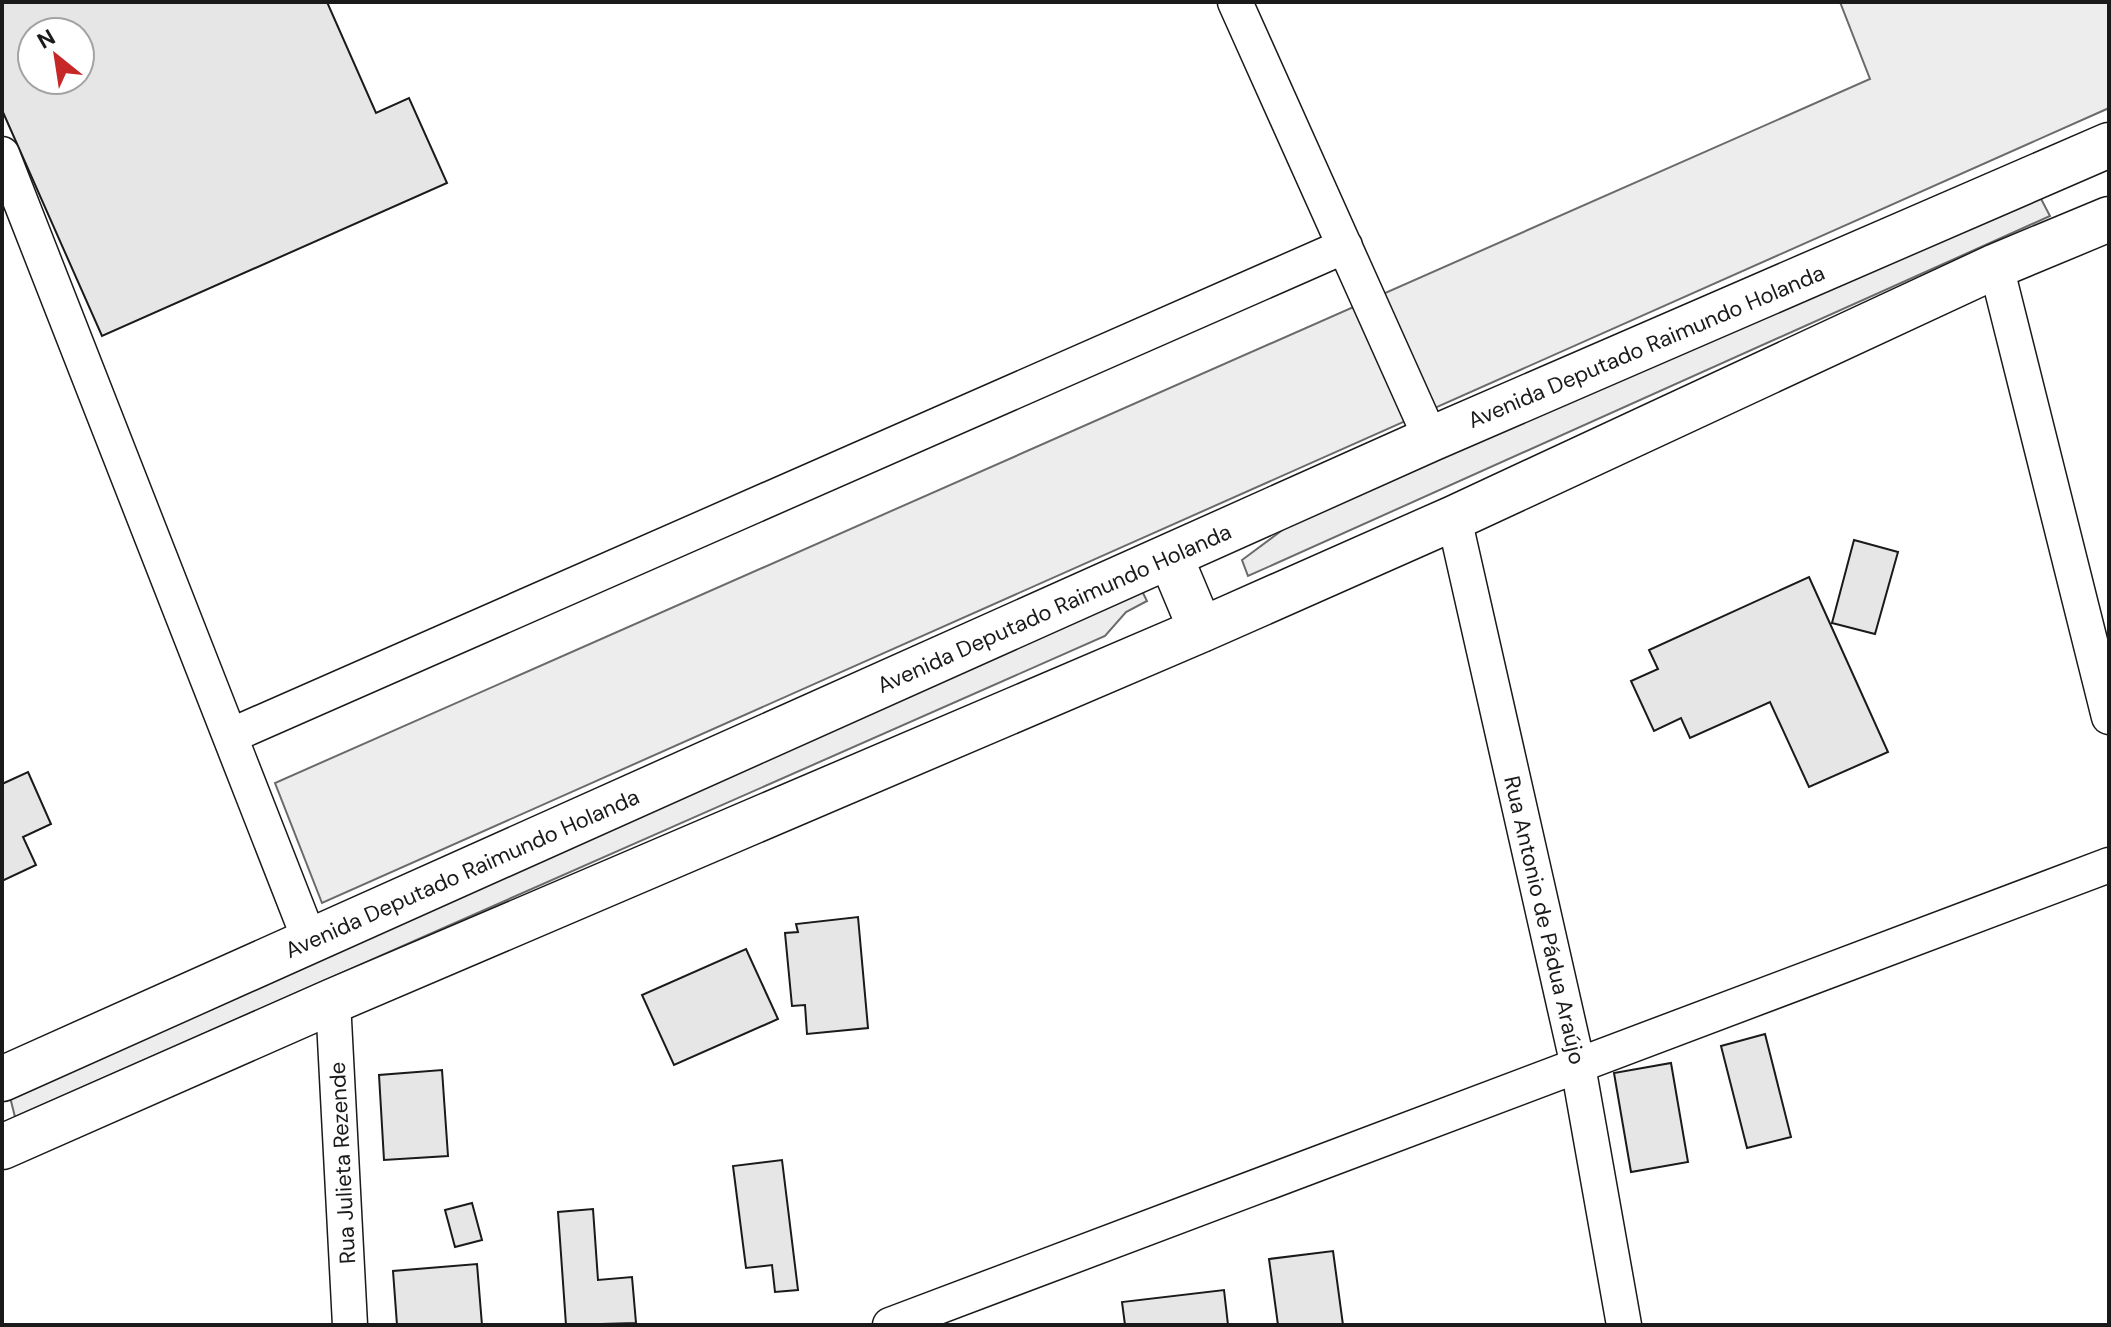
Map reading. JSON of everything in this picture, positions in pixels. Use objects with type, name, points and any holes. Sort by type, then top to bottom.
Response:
[{"type":"main road","points":[[2,1147],[333,1001],[1201,630],[1454,518],[1996,266],[2104,221],[2091,153]]},
{"type":"main road","name":"Avenida Deputado Raimundo Holanda","points":[[2,1079],[1431,439],[2091,153]]},
{"type":"main road","points":[[1170,556],[1201,630]]},
{"type":"street","points":[[1235,2],[1431,439]]},
{"type":"street","points":[[2,154],[310,941]]},
{"type":"street","points":[[230,736],[1345,246]]},
{"type":"street","points":[[1996,266],[2109,717]]},
{"type":"street","name":"Rua Antonio de Pádua Araújo","points":[[1454,518],[1578,1066],[1624,1325]]},
{"type":"street","points":[[890,1325],[958,1313],[1578,1066],[2109,865]]},
{"type":"street","name":"Rua Julieta Rezende","points":[[333,1001],[350,1325]]},
{"type":"shaded area","points":[[1840,2],[2109,2],[2109,108],[322,903],[275,783],[1870,79]]},
{"type":"shaded area","points":[[2038,193],[2050,216],[1248,576],[1242,560],[1285,528]]},
{"type":"shaded area","points":[[1140,587],[1147,601],[1126,612],[1105,636],[15,1117],[9,1093]]},
{"type":"building","points":[[2,2],[327,2],[376,113],[409,98],[447,183],[102,336],[2,110]]},
{"type":"building","points":[[1854,540],[1898,552],[1875,634],[1832,623]]},
{"type":"building","points":[[1809,577],[1888,752],[1809,787],[1770,702],[1690,738],[1681,718],[1654,731],[1631,681],[1658,669],[1649,650]]},
{"type":"building","points":[[28,772],[51,824],[23,837],[36,865],[2,881],[2,784]]},
{"type":"building","points":[[858,917],[868,1028],[807,1034],[805,1005],[792,1006],[785,933],[798,932],[796,924]]},
{"type":"building","points":[[746,949],[778,1019],[674,1065],[642,995]]},
{"type":"building","points":[[1765,1034],[1791,1137],[1747,1148],[1721,1046]]},
{"type":"building","points":[[1671,1063],[1688,1162],[1631,1172],[1614,1073]]},
{"type":"building","points":[[442,1070],[448,1156],[384,1160],[379,1075]]},
{"type":"building","points":[[782,1160],[798,1290],[775,1292],[772,1265],[746,1268],[733,1166]]},
{"type":"building","points":[[472,1203],[482,1240],[455,1247],[445,1210]]},
{"type":"building","points":[[593,1209],[598,1280],[632,1277],[636,1323],[566,1325],[558,1212]]},
{"type":"building","points":[[1333,1251],[1343,1325],[1278,1325],[1269,1259]]},
{"type":"building","points":[[477,1264],[482,1325],[397,1325],[393,1271]]},
{"type":"building","points":[[1224,1290],[1228,1325],[1125,1325],[1122,1302]]}]
